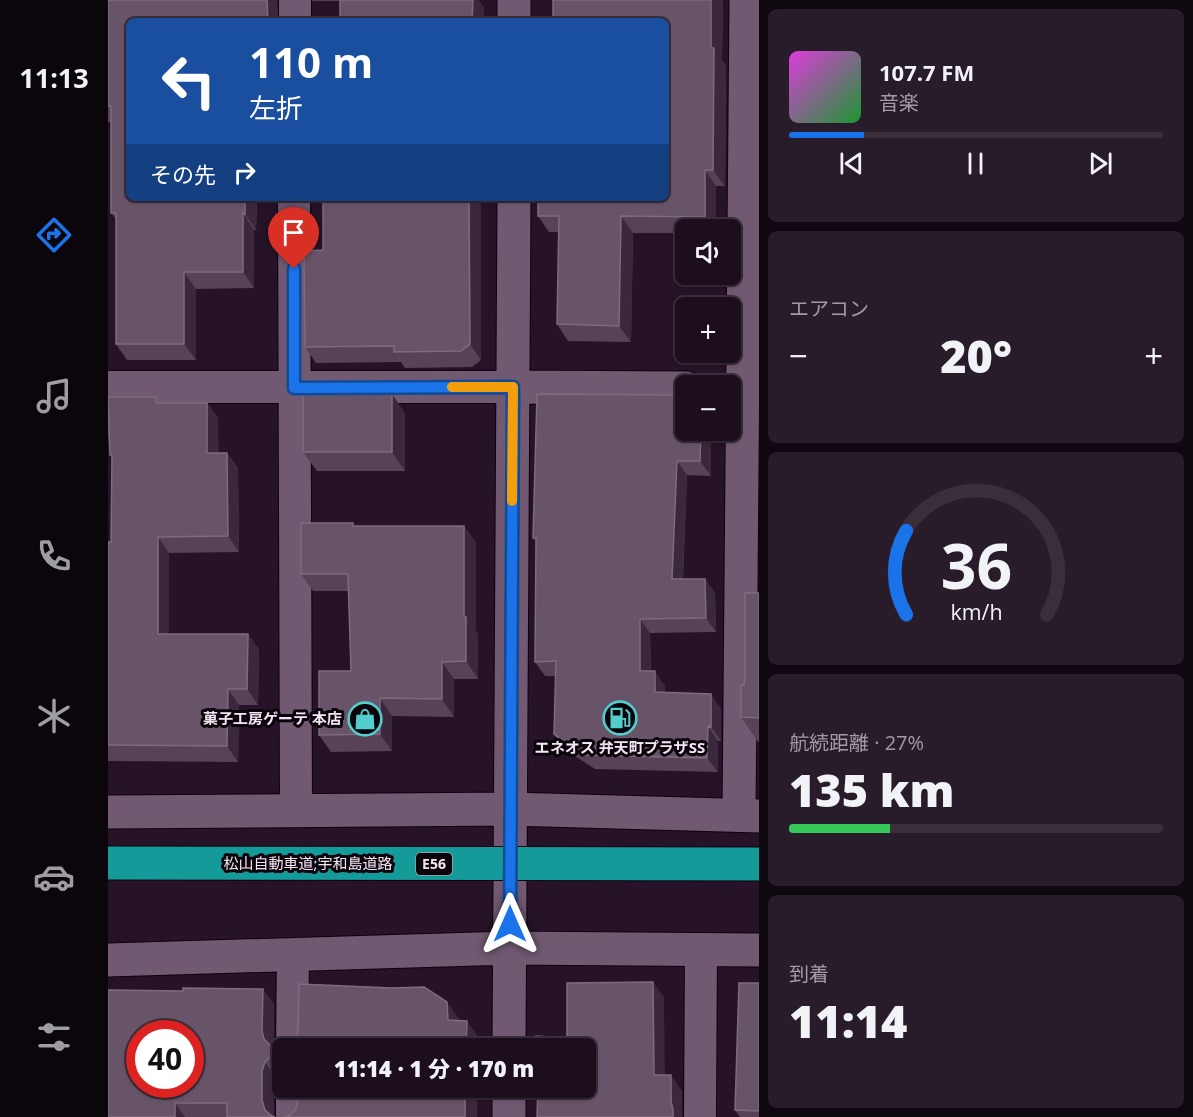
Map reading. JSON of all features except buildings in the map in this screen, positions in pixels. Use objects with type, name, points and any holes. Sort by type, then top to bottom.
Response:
[{"type":"highway","name":"松山自動車道;宇和島道路","points":[[108,863],[759,864]]},
{"type":"street","points":[[295,0],[295,18]]},
{"type":"street","points":[[514,0],[514,18]]},
{"type":"street","points":[[108,812],[510,809],[749,816],[745,389],[746,0]]},
{"type":"street","points":[[294,201],[296,811]]},
{"type":"street","points":[[509,1038],[514,201]]},
{"type":"street","points":[[108,387],[675,388]]},
{"type":"street","points":[[108,960],[510,948],[759,950]]},
{"type":"street","points":[[700,1117],[701,949]]},
{"type":"street","points":[[292,1038],[293,955]]},
{"type":"street","points":[[292,1098],[292,1117]]},
{"type":"street","points":[[509,1098],[509,1117]]},
{"type":"slow traffic","points":[[452,387],[513,387],[512,501]]},
{"type":"place","name":"エネオス 弁天町プラザSS","points":[[620,718]]},
{"type":"place","name":"菓子工房ゲーテ 本店","points":[[365,719]]},
{"type":"route","points":[[294,269],[294,388],[513,387],[510,924]]}]
